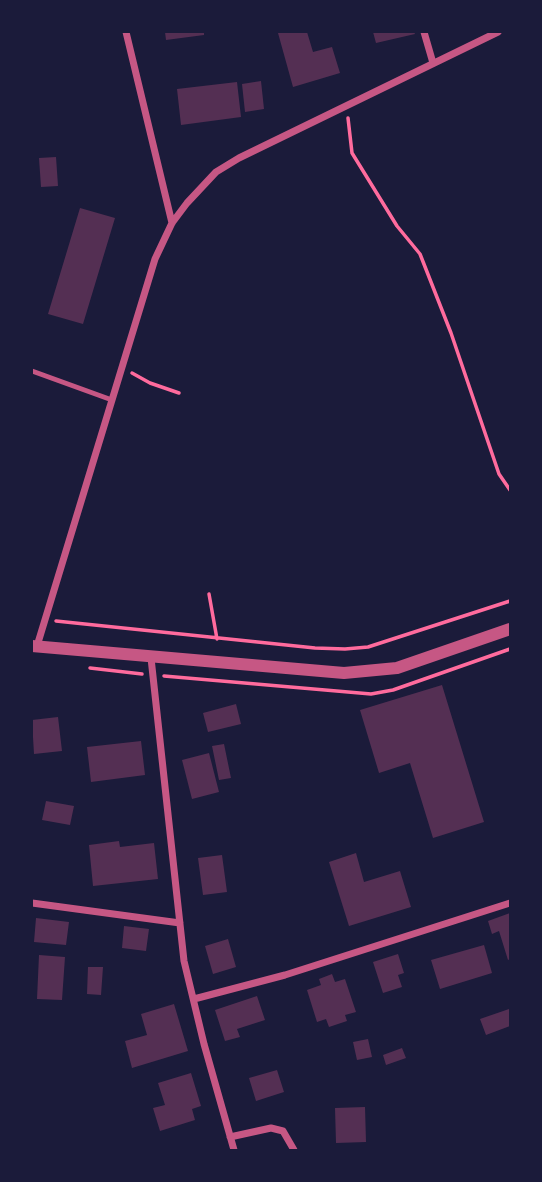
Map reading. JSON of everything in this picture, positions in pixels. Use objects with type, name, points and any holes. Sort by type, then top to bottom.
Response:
[{"type":"street","points":[[126,32],[172,223]]},
{"type":"street","points":[[424,32],[433,64]]},
{"type":"street","points":[[498,32],[239,158],[216,172],[172,223],[155,259],[45,620],[34,646],[344,673],[397,668],[510,629]]},
{"type":"street","points":[[150,657],[184,961],[234,1150]]},
{"type":"street","points":[[32,903],[180,923]]},
{"type":"street","points":[[194,999],[285,975],[510,903]]},
{"type":"street","points":[[230,1137],[271,1128],[283,1131],[294,1150]]},
{"type":"lane","points":[[32,371],[112,400]]},
{"type":"path","points":[[347,105],[352,153],[397,226],[420,254],[451,333],[499,474],[510,490]]},
{"type":"path","points":[[122,367],[150,383],[179,393]]},
{"type":"path","points":[[209,594],[217,639]]},
{"type":"path","points":[[45,620],[315,648],[368,647],[510,601]]},
{"type":"building","points":[[165,32],[204,32],[204,35],[166,40]]},
{"type":"building","points":[[307,32],[313,52],[332,47],[340,73],[293,87],[278,33]]},
{"type":"building","points":[[373,32],[414,32],[415,34],[376,43]]},
{"type":"building","points":[[261,81],[264,109],[245,112],[242,84]]},
{"type":"building","points":[[237,82],[241,117],[181,125],[177,89]]},
{"type":"building","points":[[56,157],[58,186],[41,187],[39,158]]},
{"type":"building","points":[[80,208],[115,218],[83,324],[48,314]]},
{"type":"building","points":[[442,685],[484,822],[433,838],[410,763],[379,773],[360,710]]},
{"type":"building","points":[[236,704],[241,724],[208,732],[203,713]]},
{"type":"building","points":[[58,717],[62,751],[34,754],[32,720]]},
{"type":"building","points":[[141,741],[145,775],[91,782],[87,747]]},
{"type":"building","points":[[224,744],[231,778],[219,780],[212,746]]},
{"type":"building","points":[[209,753],[219,792],[192,799],[182,760]]},
{"type":"building","points":[[46,801],[74,806],[70,825],[42,820]]},
{"type":"building","points":[[119,841],[120,847],[154,843],[158,879],[93,886],[89,845]]},
{"type":"building","points":[[356,853],[364,882],[400,871],[411,907],[349,926],[329,862]]},
{"type":"building","points":[[222,855],[227,892],[203,895],[198,858]]},
{"type":"building","points":[[510,913],[508,960],[499,931],[492,934],[488,921]]},
{"type":"building","points":[[36,918],[69,922],[66,945],[34,942]]},
{"type":"building","points":[[124,926],[149,929],[146,951],[122,948]]},
{"type":"building","points":[[228,939],[236,967],[213,974],[205,946]]},
{"type":"building","points":[[484,945],[492,973],[440,989],[431,960]]},
{"type":"building","points":[[398,954],[404,973],[398,975],[402,987],[383,993],[373,962]]},
{"type":"building","points":[[39,955],[65,957],[62,1000],[37,999]]},
{"type":"building","points":[[88,967],[103,967],[101,995],[87,994]]},
{"type":"building","points":[[332,974],[335,982],[345,979],[356,1012],[345,1015],[347,1021],[329,1027],[326,1019],[317,1022],[307,990],[321,985],[319,979]]},
{"type":"building","points":[[257,996],[265,1020],[237,1029],[240,1037],[225,1041],[215,1010]]},
{"type":"building","points":[[174,1004],[188,1051],[132,1068],[125,1041],[147,1035],[141,1014]]},
{"type":"building","points":[[509,1009],[510,1026],[486,1035],[480,1019]]},
{"type":"building","points":[[368,1039],[372,1057],[357,1060],[353,1042]]},
{"type":"building","points":[[402,1048],[406,1058],[386,1065],[383,1055]]},
{"type":"building","points":[[277,1070],[284,1092],[256,1101],[249,1078]]},
{"type":"building","points":[[191,1073],[201,1106],[192,1109],[195,1120],[160,1131],[153,1108],[165,1105],[158,1083]]},
{"type":"building","points":[[365,1107],[366,1142],[336,1143],[335,1108]]}]
